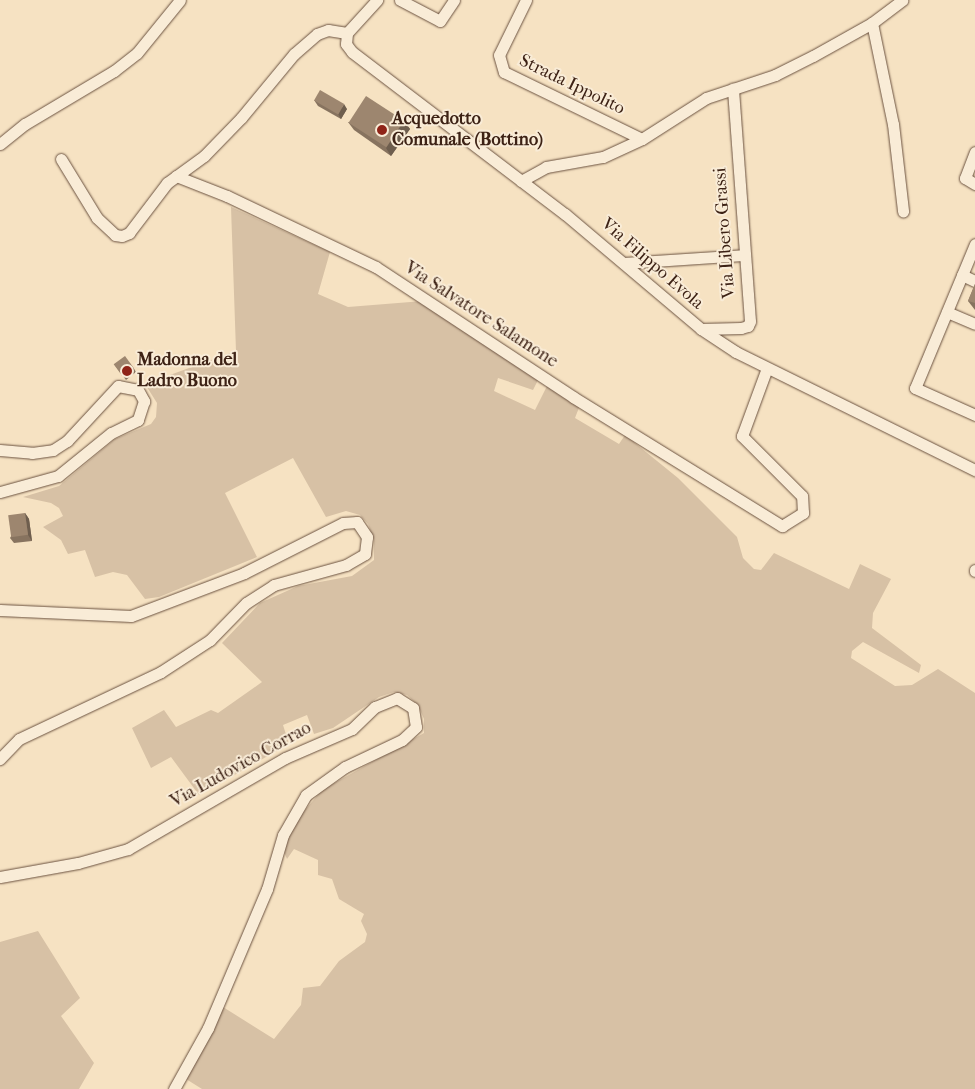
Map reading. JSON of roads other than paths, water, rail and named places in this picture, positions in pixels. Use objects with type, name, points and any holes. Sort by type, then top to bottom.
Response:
[{"type":"street","points":[[0,144],[25,124],[114,71],[137,53],[180,0]]},
{"type":"street","points":[[61,159],[97,218],[115,235],[122,236],[129,233],[148,204],[176,176],[210,149],[241,118],[294,54],[311,39],[328,30],[347,33],[377,0]]},
{"type":"street","points":[[400,0],[434,20],[445,18],[454,0]]},
{"type":"street","name":"Strada Ippolito","points":[[526,0],[499,54],[504,72],[642,138]]},
{"type":"street","points":[[521,180],[546,167],[598,159],[642,138],[690,106],[775,75],[872,23],[902,0]]},
{"type":"street","points":[[872,23],[892,124],[903,211]]},
{"type":"street","name":"Via Filippo Evola","points":[[347,33],[346,44],[352,52],[521,180],[624,263],[701,329],[767,368],[975,470]]},
{"type":"street","name":"Via Libero Grassi","points":[[701,329],[748,326],[750,321],[742,255],[733,89]]},
{"type":"street","points":[[975,152],[965,178],[975,184]]},
{"type":"street","name":"Via Salvatore Salamone","points":[[176,176],[227,196],[376,267],[573,397],[782,526],[803,513],[802,496],[742,436],[767,368]]},
{"type":"street","points":[[975,244],[915,388],[975,416]]},
{"type":"street","points":[[624,263],[742,255]]},
{"type":"street","points":[[962,275],[975,281]]},
{"type":"street","points":[[947,312],[975,324]]},
{"type":"street","points":[[0,450],[32,453],[53,450],[67,441],[118,386],[138,390],[144,401],[138,420],[111,433],[58,476],[0,492]]},
{"type":"street","points":[[0,610],[132,616],[244,573],[343,523],[357,522],[367,537],[365,554],[346,565],[274,585],[246,603],[210,640],[161,672],[19,739],[0,759]]},
{"type":"street","name":"Via Ludovico Corrao","points":[[0,877],[78,863],[128,849],[285,758],[352,729],[375,707],[397,698],[413,708],[416,727],[402,740],[345,767],[306,795],[283,835],[267,889],[208,1028],[174,1089]]},
{"type":"place","name":"Acquedotto Comunale (Bottino)","points":[[382,130]]},
{"type":"place","name":"Madonna del Ladro Buono","points":[[127,371]]}]
